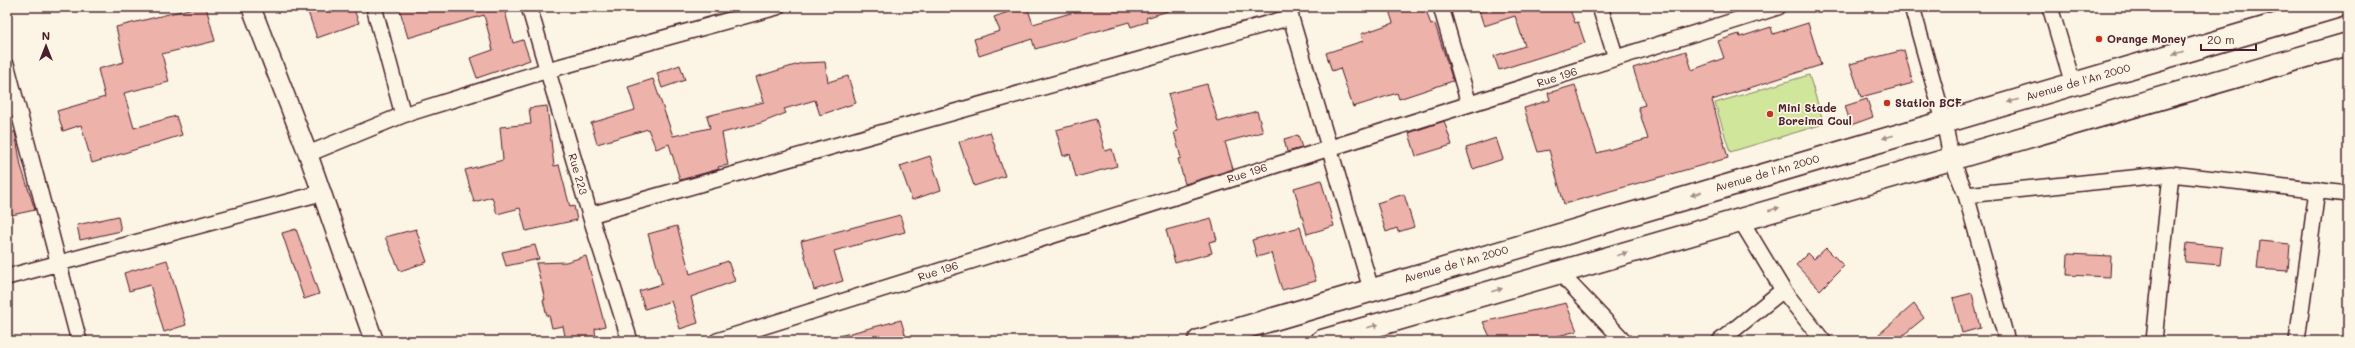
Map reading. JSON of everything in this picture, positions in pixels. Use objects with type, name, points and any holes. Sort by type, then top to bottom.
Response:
[{"type":"main road","name":"Avenue de l'An 2000","points":[[1199,341],[1371,289],[2336,7]]},
{"type":"main road","points":[[1322,341],[1951,157],[2348,44]]},
{"type":"street","points":[[251,7],[308,154],[374,341]]},
{"type":"street","points":[[374,7],[403,115]]},
{"type":"street","name":"Rue 223","points":[[529,7],[590,215],[630,341]]},
{"type":"street","points":[[308,154],[403,115],[548,70],[777,7]]},
{"type":"street","points":[[1441,7],[1469,104]]},
{"type":"street","points":[[1600,7],[1616,58]]},
{"type":"street","name":"Rue 196","points":[[717,341],[1329,147],[1616,58],[1752,11],[1778,7]]},
{"type":"street","points":[[1912,7],[1944,121],[1951,157],[1966,196],[2007,341]]},
{"type":"street","points":[[2050,7],[2073,84]]},
{"type":"street","points":[[590,215],[1289,12],[1371,289]]},
{"type":"street","points":[[7,67],[10,93],[79,341]]},
{"type":"street","points":[[1966,196],[2171,174],[2348,194]]},
{"type":"street","points":[[2154,341],[2171,174]]},
{"type":"street","points":[[2297,341],[2317,190]]},
{"type":"street","points":[[7,277],[321,193]]},
{"type":"street","points":[[1740,219],[1783,290],[1823,341]]},
{"type":"street","points":[[1559,272],[1624,341]]},
{"type":"street","points":[[1720,341],[1783,290]]},
{"type":"green space","name":"Mini Stade Boreima Coul","points":[[1809,75],[1824,124],[1730,152],[1715,103]]},
{"type":"building","points":[[197,7],[206,7],[215,41],[162,54],[169,82],[124,93],[134,128],[176,116],[182,135],[92,163],[81,125],[63,131],[57,111],[105,97],[98,69],[124,62],[116,27]]},
{"type":"building","points":[[322,7],[353,7],[359,23],[317,38],[308,12]]},
{"type":"building","points":[[399,7],[504,7],[513,43],[523,40],[530,60],[477,78],[470,58],[493,50],[484,15],[408,38]]},
{"type":"building","points":[[1022,7],[1027,7],[1033,24],[1081,10],[1081,7],[1168,7],[1168,11],[1146,18],[1147,22],[1131,27],[1129,22],[1035,49],[1032,39],[979,56],[974,39],[1000,31],[994,17]]},
{"type":"building","points":[[1388,7],[1425,7],[1431,25],[1435,24],[1453,81],[1399,99],[1397,93],[1353,107],[1340,68],[1332,71],[1326,53],[1363,41],[1361,34],[1393,23]]},
{"type":"building","points":[[1491,7],[1569,7],[1575,23],[1578,22],[1585,43],[1499,70],[1494,56],[1525,46],[1515,16],[1484,26],[1479,11]]},
{"type":"building","points":[[1808,23],[1821,65],[1712,100],[1728,158],[1564,204],[1549,150],[1538,152],[1524,108],[1550,100],[1548,93],[1575,85],[1597,153],[1648,139],[1638,107],[1645,105],[1633,68],[1686,51],[1692,70],[1724,58],[1718,41],[1739,34],[1740,37],[1771,27],[1773,34]]},
{"type":"building","points":[[1904,50],[1913,83],[1861,97],[1850,64]]},
{"type":"building","points":[[825,62],[828,82],[848,76],[856,103],[820,115],[815,100],[784,109],[786,113],[761,123],[722,133],[728,165],[718,167],[719,169],[680,180],[669,144],[656,149],[648,129],[597,144],[591,123],[635,110],[628,87],[653,79],[673,136],[710,128],[707,116],[764,102],[756,77],[802,63]]},
{"type":"building","points":[[680,65],[685,80],[662,88],[657,73]]},
{"type":"building","points":[[1207,84],[1218,122],[1257,111],[1263,132],[1225,142],[1233,169],[1185,184],[1178,159],[1181,158],[1174,132],[1178,131],[1168,94]]},
{"type":"building","points":[[1867,99],[1873,117],[1851,125],[1845,106]]},
{"type":"building","points":[[547,106],[554,166],[559,165],[570,207],[574,206],[577,220],[526,231],[520,208],[497,214],[492,197],[474,202],[465,170],[503,160],[500,127],[531,124],[529,108]]},
{"type":"building","points":[[1096,119],[1105,151],[1112,149],[1117,166],[1076,177],[1070,154],[1063,156],[1056,130]]},
{"type":"building","points":[[1444,121],[1452,145],[1416,156],[1409,133]]},
{"type":"building","points":[[7,132],[15,132],[21,166],[35,210],[7,216]]},
{"type":"building","points":[[990,132],[1005,176],[974,186],[959,142]]},
{"type":"building","points":[[1298,135],[1302,148],[1287,152],[1284,139]]},
{"type":"building","points":[[1496,138],[1503,159],[1473,169],[1466,148]]},
{"type":"building","points":[[930,156],[941,190],[912,200],[900,166]]},
{"type":"building","points":[[1321,180],[1334,226],[1307,234],[1294,188]]},
{"type":"building","points":[[1404,194],[1414,227],[1398,232],[1397,228],[1386,232],[1377,203]]},
{"type":"building","points":[[900,215],[905,232],[834,251],[843,281],[814,290],[801,241]]},
{"type":"building","points":[[118,216],[121,231],[80,240],[77,225]]},
{"type":"building","points":[[1211,218],[1217,240],[1209,242],[1212,253],[1175,263],[1166,230]]},
{"type":"building","points":[[677,226],[690,274],[728,261],[735,281],[691,297],[698,323],[680,329],[671,301],[645,309],[639,291],[662,284],[648,234]]},
{"type":"building","points":[[1300,227],[1316,281],[1282,290],[1271,253],[1257,257],[1252,240]]},
{"type":"building","points":[[296,229],[319,294],[304,299],[282,233]]},
{"type":"building","points":[[416,229],[427,262],[400,271],[385,237]]},
{"type":"building","points":[[2260,241],[2290,244],[2288,271],[2257,269]]},
{"type":"building","points":[[2187,243],[2222,247],[2220,265],[2185,262]]},
{"type":"building","points":[[535,245],[539,259],[506,266],[502,252]]},
{"type":"building","points":[[1826,248],[1844,266],[1820,290],[1796,265],[1808,253],[1814,259]]},
{"type":"building","points":[[2068,254],[2111,256],[2110,277],[2067,275]]},
{"type":"building","points":[[586,256],[605,326],[595,329],[596,341],[566,341],[563,326],[552,328],[549,315],[547,316],[543,300],[545,300],[536,263],[566,262]]},
{"type":"building","points":[[167,260],[186,325],[164,332],[150,285],[129,291],[124,273]]},
{"type":"building","points":[[1972,293],[1980,328],[1962,333],[1953,298]]},
{"type":"building","points":[[1566,303],[1577,331],[1539,341],[1492,341],[1483,322]]},
{"type":"building","points":[[1914,304],[1924,318],[1896,341],[1871,341]]},
{"type":"building","points":[[901,320],[907,341],[835,341],[835,337]]},
{"type":"place","name":"Orange Money","points":[[2099,39]]},
{"type":"place","name":"Station BCF","points":[[1887,103]]},
{"type":"place","name":"Mini Stade Boreima Coul","points":[[1770,114]]}]
